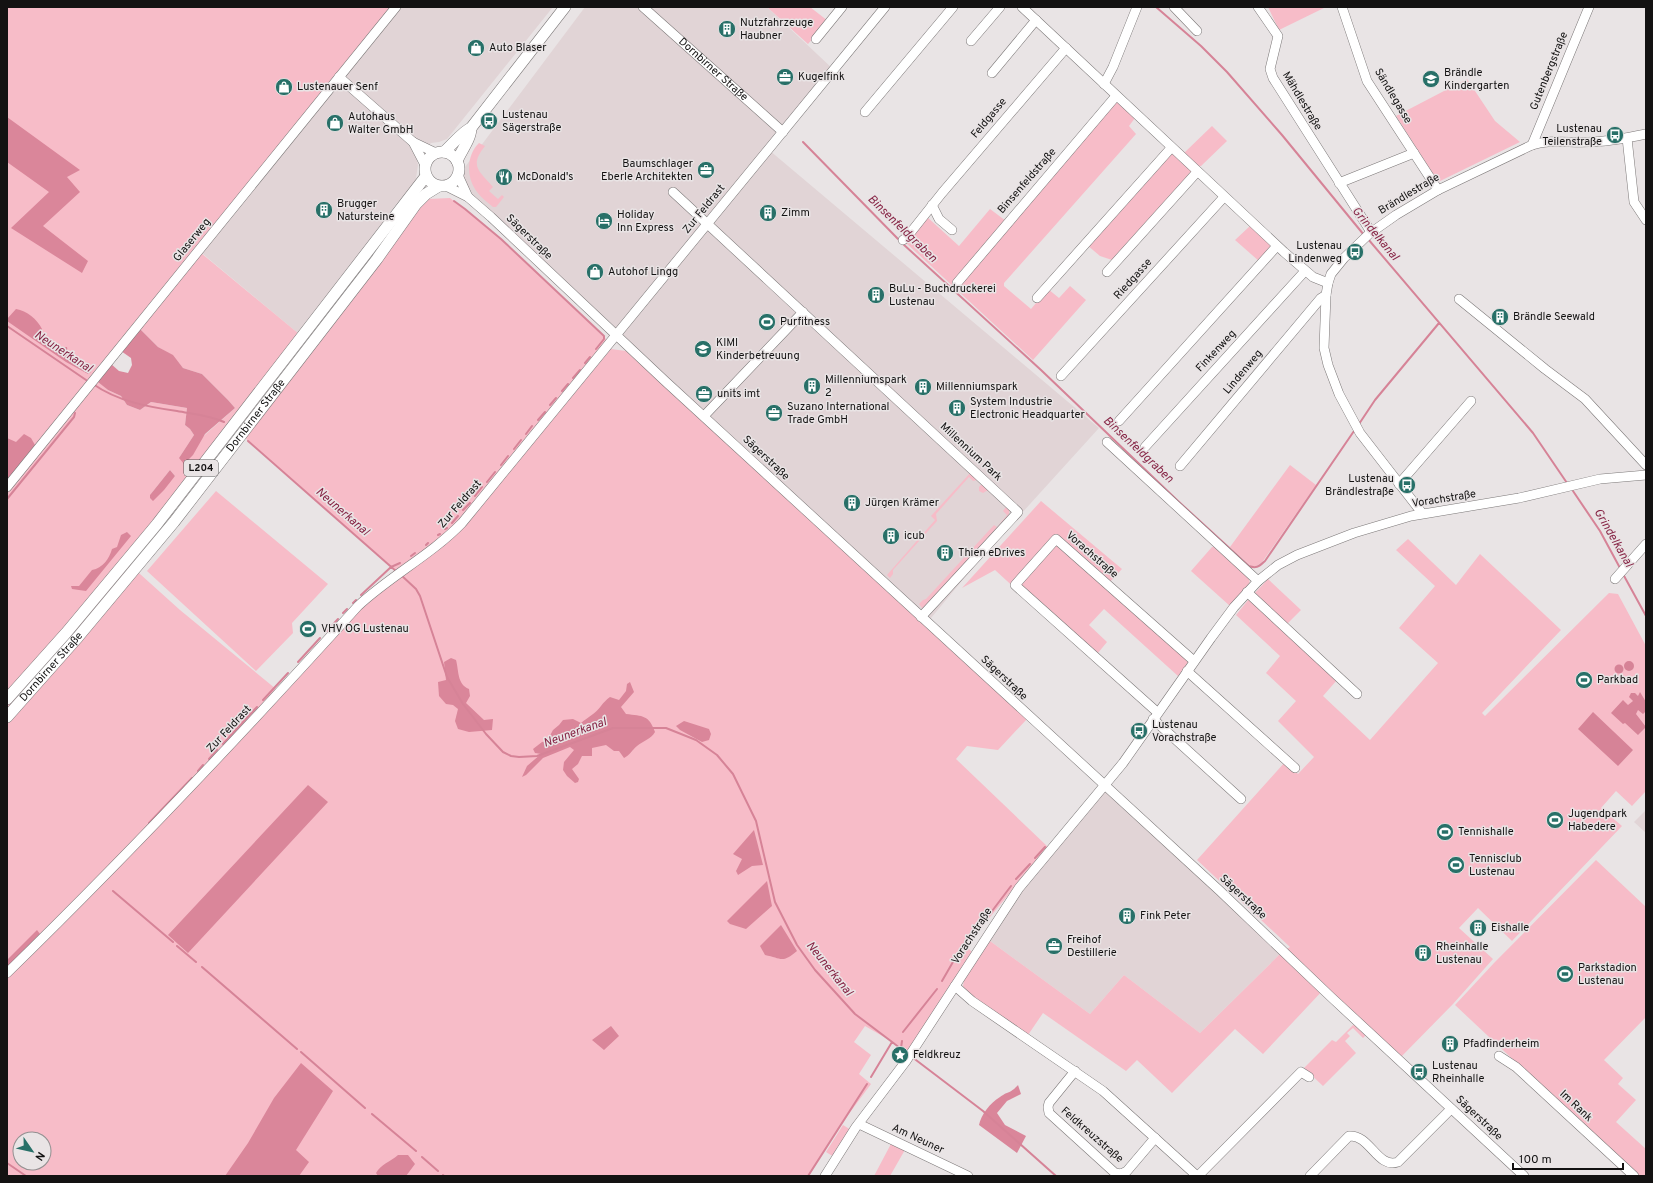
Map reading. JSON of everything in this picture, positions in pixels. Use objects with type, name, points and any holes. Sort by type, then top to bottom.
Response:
[{"type":"main road","name":"Dornbirner Straße","points":[[7,699],[66,633],[157,524],[426,170],[429,158],[454,143],[465,130],[471,128],[565,7]]},
{"type":"main road","name":"Dornbirner Straße","points":[[457,161],[462,149],[471,135],[471,128]]},
{"type":"main road","points":[[440,152],[449,153],[457,161],[459,166],[458,175]]},
{"type":"main road","points":[[426,170],[429,181],[443,186]]},
{"type":"main road","name":"Dornbirner Straße","points":[[7,717],[83,631],[183,510],[377,259],[416,204],[426,194],[453,183],[458,175]]},
{"type":"street","name":"Glaserweg","points":[[7,487],[396,7]]},
{"type":"street","name":"Dornbirner Straße","points":[[643,7],[783,132]]},
{"type":"street","points":[[816,39],[842,7]]},
{"type":"street","name":"Zur Feldrast","points":[[7,973],[98,884],[170,810],[358,606],[395,576],[441,543],[462,523],[885,7]]},
{"type":"street","points":[[865,112],[953,7]]},
{"type":"street","points":[[971,41],[1000,7]]},
{"type":"street","points":[[1022,7],[1277,246],[1313,277],[1328,283]]},
{"type":"street","points":[[1104,84],[1113,67],[1137,7]]},
{"type":"street","points":[[1174,7],[1197,31]]},
{"type":"street","name":"Mähdlestraße","points":[[1258,7],[1278,36],[1270,69],[1273,78],[1370,233]]},
{"type":"street","name":"Sändlegasse","points":[[1342,7],[1367,81],[1438,190]]},
{"type":"street","name":"Gutenbergstraße","points":[[1532,145],[1589,7]]},
{"type":"street","points":[[992,73],[1036,20]]},
{"type":"street","name":"Feldgasse","points":[[903,240],[1066,48]]},
{"type":"street","points":[[339,77],[412,142],[426,170]]},
{"type":"street","name":"Binsenfeldstraße","points":[[957,283],[1116,96]]},
{"type":"street","name":"Brändlestraße","points":[[1422,513],[1360,433],[1339,394],[1328,365],[1324,348],[1326,295],[1331,274],[1361,241],[1396,215],[1438,190],[1532,145],[1547,141],[1587,142],[1627,138],[1646,134]]},
{"type":"street","points":[[1627,138],[1634,202],[1646,220]]},
{"type":"street","points":[[412,142],[440,152]]},
{"type":"street","points":[[1037,298],[1171,148]]},
{"type":"street","points":[[1339,183],[1414,153]]},
{"type":"street","points":[[1107,272],[1197,172]]},
{"type":"street","name":"Sägerstraße","points":[[458,175],[468,197]]},
{"type":"street","name":"Sägerstraße","points":[[443,186],[468,197],[921,617],[1220,891],[1524,1176]]},
{"type":"street","name":"Millennium Park","points":[[673,192],[1018,512],[921,617]]},
{"type":"street","name":"Riedgasse","points":[[1061,376],[1224,197]]},
{"type":"street","points":[[932,205],[939,219],[952,230]]},
{"type":"street","points":[[1119,421],[1277,246]]},
{"type":"street","name":"Finkenweg","points":[[1145,447],[1305,270]]},
{"type":"street","name":"Lindenweg","points":[[1180,466],[1298,324],[1321,298],[1326,295]]},
{"type":"street","points":[[1459,299],[1585,399],[1646,465]]},
{"type":"street","points":[[704,416],[803,312]]},
{"type":"street","points":[[1399,484],[1471,401]]},
{"type":"street","points":[[1107,442],[1258,581]]},
{"type":"street","name":"Vorachstraße","points":[[825,1176],[859,1124],[915,1049],[954,986],[1019,888],[1123,763],[1219,626],[1258,581],[1278,565],[1298,555],[1354,533],[1422,513],[1519,498],[1600,479],[1646,475]]},
{"type":"street","name":"Vorachstraße","points":[[1194,661],[1056,539],[1015,585],[1242,799]]},
{"type":"street","points":[[1616,577],[1646,544]]},
{"type":"street","points":[[1247,592],[1357,694]]},
{"type":"street","points":[[1187,671],[1295,768]]},
{"type":"street","points":[[954,986],[972,1001],[1107,1094],[1197,1176],[1301,1072],[1309,1077]]},
{"type":"street","name":"Im Rank","points":[[1499,1056],[1516,1067],[1634,1176]]},
{"type":"street","name":"Feldkreuzstraße","points":[[1074,1071],[1049,1103],[1049,1113],[1115,1173],[1121,1174],[1127,1171],[1156,1138]]},
{"type":"street","points":[[1310,1176],[1349,1136],[1360,1138],[1385,1162],[1392,1164],[1398,1162],[1451,1109]]},
{"type":"street","name":"Am Neuner","points":[[859,1124],[968,1176]]},
{"type":"shaded area","points":[[7,7],[394,7],[93,377],[108,390],[121,396],[127,405],[140,410],[151,402],[187,408],[185,425],[194,435],[179,458],[235,408],[202,374],[183,368],[173,356],[158,347],[139,328],[201,253],[299,334],[229,426],[130,565],[180,610],[276,689],[316,654],[370,599],[481,505],[611,349],[626,351],[1027,719],[998,750],[967,746],[956,759],[1048,847],[966,946],[972,952],[910,1052],[865,1026],[854,1042],[871,1055],[859,1074],[871,1084],[848,1115],[809,1176],[7,1176]],"holes":[[[170,470],[175,476],[150,495]]]},
{"type":"shaded area","points":[[251,7],[553,7],[447,139],[431,143],[417,158],[418,165],[415,185],[397,203],[299,334],[197,249]]},
{"type":"shaded area","points":[[585,7],[767,7],[834,70],[769,150],[1099,428],[981,558],[931,618],[924,621],[453,183]]},
{"type":"shaded area","points":[[767,7],[810,7],[828,21],[808,44]]},
{"type":"shaded area","points":[[1268,7],[1326,7],[1279,30]]},
{"type":"shaded area","points":[[1467,79],[1495,121],[1520,142],[1438,182],[1396,116]]},
{"type":"shaded area","points":[[1115,102],[1118,102],[1135,118],[1129,126],[1136,134],[1004,283],[1004,286],[1031,309],[1048,289],[1059,298],[1070,286],[1086,300],[1033,360],[905,242],[926,216],[959,246],[990,209],[1010,224]]},
{"type":"shaded area","points":[[7,117],[80,170],[67,177],[80,192],[43,226],[88,261],[82,273],[11,228],[49,192],[7,162]]},
{"type":"shaded area","points":[[1212,126],[1227,141],[1201,166],[1199,166],[1184,153]]},
{"type":"shaded area","points":[[479,143],[485,146],[478,159],[478,168],[493,187],[489,191],[498,199],[502,195],[504,197],[496,207],[493,207],[483,199],[475,189],[470,178],[470,159]]},
{"type":"shaded area","points":[[1172,152],[1192,171],[1190,175],[1115,261],[1100,256],[1087,245]]},
{"type":"shaded area","points":[[450,198],[501,239],[607,340],[455,526],[397,571],[245,438],[421,203],[428,199]]},
{"type":"shaded area","points":[[1250,226],[1273,246],[1260,262],[1235,240]]},
{"type":"shaded area","points":[[16,309],[28,314],[37,322],[42,329],[40,335],[60,348],[67,347],[68,354],[91,372],[88,374],[66,362],[7,321]]},
{"type":"shaded area","points":[[139,328],[158,347],[173,355],[183,368],[202,374],[235,408],[205,434],[193,455],[184,464],[179,458],[194,435],[185,425],[187,408],[151,402],[140,410],[127,405],[121,396],[108,390],[98,382],[111,364],[119,371],[128,373],[132,365],[131,358],[121,351]]},
{"type":"shaded area","points":[[24,434],[31,438],[35,445],[7,480],[7,438],[16,442]]},
{"type":"shaded area","points":[[1290,465],[1316,485],[1263,561],[1254,567],[1230,547]]},
{"type":"shaded area","points":[[170,470],[175,476],[153,501],[150,498],[150,495]]},
{"type":"shaded area","points":[[972,471],[977,480],[973,481],[969,477],[936,514],[937,521],[893,570],[893,574],[890,578],[887,575],[935,520],[931,516]]},
{"type":"shaded area","points":[[982,484],[1009,507],[1009,514],[925,607],[922,608],[919,604],[926,599],[994,525],[997,527],[1007,515],[1003,511],[1006,507],[988,490],[983,493],[979,491],[979,487]]},
{"type":"shaded area","points":[[216,491],[328,584],[292,623],[293,633],[256,671],[147,571]]},
{"type":"shaded area","points":[[1041,501],[1122,569],[1107,585],[1189,661],[1178,676],[1104,609],[1089,625],[1107,642],[1093,659],[995,570],[962,588]]},
{"type":"shaded area","points":[[127,532],[131,536],[86,591],[72,589],[71,586],[79,586],[92,570],[96,569],[105,562],[112,549],[117,547],[121,535]]},
{"type":"shaded area","points":[[1408,539],[1456,585],[1480,554],[1561,630],[1482,713],[1485,716],[1609,593],[1618,594],[1646,646],[1646,791],[1632,806],[1616,791],[1601,808],[1622,826],[1512,941],[1478,908],[1459,928],[1493,959],[1453,1004],[1399,1059],[1325,988],[1263,1054],[1235,1029],[1172,1093],[1137,1060],[1126,1071],[1043,1013],[1028,1035],[975,999],[964,988],[964,980],[990,941],[1090,1014],[1124,975],[1200,1033],[1282,952],[1290,947],[1197,860],[1285,762],[1298,774],[1314,757],[1278,721],[1296,701],[1266,673],[1280,656],[1236,615],[1249,599],[1337,680],[1323,696],[1370,740],[1438,663],[1399,628],[1435,586],[1396,550]]},
{"type":"shaded area","points":[[1212,547],[1215,547],[1249,579],[1250,584],[1230,606],[1191,571]]},
{"type":"shaded area","points":[[1268,579],[1301,610],[1286,625],[1253,595]]},
{"type":"shaded area","points":[[451,658],[456,660],[460,681],[469,689],[470,696],[466,703],[484,720],[493,719],[492,730],[469,732],[458,729],[455,721],[458,709],[453,705],[446,704],[439,696],[438,682],[446,680],[444,662]]},
{"type":"shaded area","points":[[1627,661],[1631,661],[1633,662],[1633,670],[1627,671],[1624,668],[1624,664]]},
{"type":"shaded area","points":[[1617,665],[1621,665],[1623,669],[1621,673],[1617,673],[1615,671],[1615,667]]},
{"type":"shaded area","points":[[630,682],[634,692],[621,707],[626,714],[641,716],[648,719],[655,732],[651,736],[624,758],[619,751],[614,751],[606,745],[592,748],[592,756],[582,756],[578,764],[572,769],[579,779],[578,782],[575,783],[563,770],[564,762],[574,750],[570,747],[543,758],[526,775],[522,777],[527,766],[541,754],[535,753],[533,749],[542,742],[547,741],[553,730],[563,720],[573,719],[581,723],[597,711],[610,697],[619,700],[626,691],[627,684]]},
{"type":"shaded area","points":[[1640,692],[1646,702],[1646,711],[1643,714],[1638,710],[1636,714],[1646,727],[1638,735],[1611,713],[1623,700],[1628,705],[1633,701],[1629,697],[1631,693],[1635,693],[1638,696]]},
{"type":"shaded area","points":[[1593,712],[1633,750],[1618,766],[1578,729]]},
{"type":"shaded area","points":[[684,721],[709,729],[711,734],[709,740],[702,742],[680,730],[676,726]]},
{"type":"shaded area","points":[[308,785],[328,802],[188,953],[168,935]]},
{"type":"shaded area","points":[[1104,785],[1283,951],[1200,1033],[1124,975],[1090,1014],[986,938]]},
{"type":"shaded area","points":[[1646,810],[1646,833],[1634,822]]},
{"type":"shaded area","points":[[754,830],[763,865],[752,866],[738,875],[736,871],[742,859],[733,854]]},
{"type":"shaded area","name":"Parkstadion Lustenau","points":[[1596,860],[1646,907],[1646,1017],[1604,1060],[1623,1078],[1618,1084],[1636,1100],[1616,1122],[1646,1149],[1646,1176],[1637,1176],[1455,1005],[1494,963]]},
{"type":"shaded area","points":[[767,881],[772,906],[746,929],[730,924],[727,921]]},
{"type":"shaded area","points":[[781,925],[797,951],[785,959],[765,955],[760,946]]},
{"type":"shaded area","points":[[37,930],[40,934],[7,967],[7,960]]},
{"type":"shaded area","points":[[1353,1025],[1366,1035],[1363,1038],[1353,1028],[1347,1033],[1350,1036],[1345,1041],[1356,1053],[1323,1086],[1304,1068],[1332,1040],[1336,1042]]},
{"type":"shaded area","points":[[611,1026],[619,1036],[604,1050],[592,1040]]},
{"type":"shaded area","points":[[301,1063],[333,1091],[296,1150],[309,1162],[299,1176],[225,1176],[248,1143],[274,1098]]},
{"type":"shaded area","points":[[1018,1085],[1021,1094],[1007,1101],[997,1113],[1005,1125],[1026,1136],[1017,1153],[979,1125],[989,1106]]},
{"type":"shaded area","points":[[843,1125],[851,1130],[834,1157],[826,1152]]},
{"type":"shaded area","points":[[892,1142],[906,1148],[890,1176],[874,1176]]},
{"type":"shaded area","points":[[398,1155],[408,1155],[415,1164],[406,1176],[378,1176],[376,1173],[380,1167]]},
{"type":"waterway","name":"Grindelkanal","points":[[1156,7],[1201,46],[1227,72],[1282,135],[1364,235]]},
{"type":"waterway","name":"Binsenfeldgraben","points":[[803,142],[900,241]]},
{"type":"waterway","points":[[454,201],[501,239],[604,336],[604,339],[596,349]]},
{"type":"waterway","name":"Grindelkanal","points":[[1368,239],[1533,433],[1567,483]]},
{"type":"waterway","name":"Binsenfeldgraben","points":[[903,244],[1041,370],[1178,501],[1249,566],[1256,567],[1265,561],[1354,431]]},
{"type":"waterway","name":"Binsenfeldgraben","points":[[1359,424],[1375,400],[1439,323]]},
{"type":"waterway","name":"Neunerkanal","points":[[7,326],[89,382]]},
{"type":"waterway","points":[[585,363],[590,357]]},
{"type":"waterway","points":[[573,378],[580,370]]},
{"type":"waterway","name":"Neunerkanal","points":[[93,384],[122,399],[155,407],[207,416],[224,422]]},
{"type":"waterway","points":[[562,391],[568,384]]},
{"type":"waterway","points":[[550,405],[556,398]]},
{"type":"waterway","points":[[538,420],[545,412]]},
{"type":"waterway","points":[[7,499],[74,417],[75,413]]},
{"type":"waterway","points":[[526,434],[532,426]]},
{"type":"waterway","points":[[514,449],[521,440]]},
{"type":"waterway","name":"Neunerkanal","points":[[248,441],[397,572]]},
{"type":"waterway","points":[[501,465],[508,456]]},
{"type":"waterway","points":[[487,482],[495,472]]},
{"type":"waterway","points":[[475,496],[482,487]]},
{"type":"waterway","name":"Grindelkanal","points":[[1573,491],[1600,531],[1620,568]]},
{"type":"waterway","points":[[463,510],[470,503]]},
{"type":"waterway","points":[[452,523],[458,516]]},
{"type":"waterway","points":[[411,556],[415,553]]},
{"type":"waterway","points":[[361,595],[391,567],[400,563]]},
{"type":"waterway","name":"Grindelkanal","points":[[1623,574],[1646,616]]},
{"type":"waterway","name":"Neunerkanal","points":[[401,575],[416,589],[420,596],[447,677],[463,704],[486,734],[503,752],[511,756],[519,757],[537,756],[613,728],[666,728],[696,740],[717,755],[733,774],[756,821],[775,902],[797,945],[815,970],[855,1014],[908,1054]]},
{"type":"waterway","points":[[353,603],[356,600]]},
{"type":"waterway","points":[[343,613],[347,609]]},
{"type":"waterway","points":[[327,631],[338,619]]},
{"type":"waterway","points":[[298,662],[320,638]]},
{"type":"waterway","points":[[263,700],[288,673]]},
{"type":"waterway","points":[[223,744],[257,707]]},
{"type":"waterway","points":[[209,759],[217,750]]},
{"type":"waterway","points":[[198,771],[203,765]]},
{"type":"waterway","points":[[149,823],[192,778]]},
{"type":"waterway","points":[[1035,858],[1045,847]]},
{"type":"waterway","points":[[1016,879],[1030,864]]},
{"type":"waterway","points":[[983,923],[1011,886]]},
{"type":"waterway","points":[[113,891],[173,942]]},
{"type":"waterway","points":[[961,949],[978,928]]},
{"type":"waterway","points":[[177,946],[196,962]]},
{"type":"waterway","points":[[942,981],[957,955]]},
{"type":"waterway","points":[[202,967],[297,1049]]},
{"type":"waterway","points":[[903,1032],[937,989]]},
{"type":"waterway","name":"Neunerkanal","points":[[901,1048],[902,1041]]},
{"type":"waterway","points":[[871,1077],[892,1042]]},
{"type":"waterway","points":[[301,1052],[365,1108]]},
{"type":"waterway","name":"Neunerkanal","points":[[912,1057],[983,1111],[1056,1176]]},
{"type":"waterway","points":[[808,1176],[867,1084]]},
{"type":"waterway","points":[[372,1114],[416,1151]]},
{"type":"waterway","points":[[422,1157],[438,1171]]},
{"type":"waterway","points":[[7,1163],[26,1176]]},
{"type":"place","name":"Nutzfahrzeuge Haubner","points":[[727,29]]},
{"type":"place","name":"Auto Blaser","points":[[476,48]]},
{"type":"place","name":"Kugelfink","points":[[785,77]]},
{"type":"place","name":"Brändle Kindergarten","points":[[1431,79]]},
{"type":"place","name":"Lustenauer Senf","points":[[284,87]]},
{"type":"place","name":"Lustenau Sägerstraße","points":[[489,121]]},
{"type":"place","name":"Autohaus Walter GmbH","points":[[335,123]]},
{"type":"place","name":"Lustenau Teilenstraße","points":[[1615,135]]},
{"type":"place","name":"Baumschlager Eberle Architekten","points":[[706,170]]},
{"type":"place","name":"McDonald's","points":[[504,177]]},
{"type":"place","name":"Brugger Natursteine","points":[[324,210]]},
{"type":"place","name":"Zimm","points":[[768,213]]},
{"type":"place","name":"Holiday Inn Express","points":[[604,221]]},
{"type":"place","name":"Lustenau Lindenweg","points":[[1355,252]]},
{"type":"place","name":"Autohof Lingg","points":[[595,272]]},
{"type":"place","name":"BuLu - Buchdruckerei Lustenau","points":[[876,295]]},
{"type":"place","name":"Brändle Seewald","points":[[1500,317]]},
{"type":"place","name":"Purfitness","points":[[767,322]]},
{"type":"place","name":"KIMI Kinderbetreuung","points":[[703,349]]},
{"type":"place","name":"Millenniumspark 2","points":[[812,386]]},
{"type":"place","name":"Millenniumspark","points":[[923,387]]},
{"type":"place","name":"units imt","points":[[704,394]]},
{"type":"place","name":"System Industrie Electronic Headquarter","points":[[957,408]]},
{"type":"place","name":"Suzano International Trade GmbH","points":[[774,413]]},
{"type":"place","name":"Lustenau Brändlestraße","points":[[1407,485]]},
{"type":"place","name":"Jürgen Krämer","points":[[852,503]]},
{"type":"place","name":"icub","points":[[891,536]]},
{"type":"place","name":"Thien eDrives","points":[[945,553]]},
{"type":"place","name":"VHV OG Lustenau","points":[[308,629]]},
{"type":"place","name":"Parkbad","points":[[1584,680]]},
{"type":"place","name":"Lustenau Vorachstraße","points":[[1139,731]]},
{"type":"place","name":"Jugendpark Habedere","points":[[1555,820]]},
{"type":"place","name":"Tennishalle","points":[[1445,832]]},
{"type":"place","name":"Tennisclub Lustenau","points":[[1456,865]]},
{"type":"place","name":"Fink Peter","points":[[1127,916]]},
{"type":"place","name":"Eishalle","points":[[1478,928]]},
{"type":"place","name":"Freihof Destillerie","points":[[1054,946]]},
{"type":"place","name":"Rheinhalle Lustenau","points":[[1423,953]]},
{"type":"place","name":"Parkstadion Lustenau","points":[[1565,974]]},
{"type":"place","name":"Pfadfinderheim","points":[[1450,1044]]},
{"type":"place","name":"Feldkreuz","points":[[900,1055]]},
{"type":"place","name":"Lustenau Rheinhalle","points":[[1419,1072]]}]
